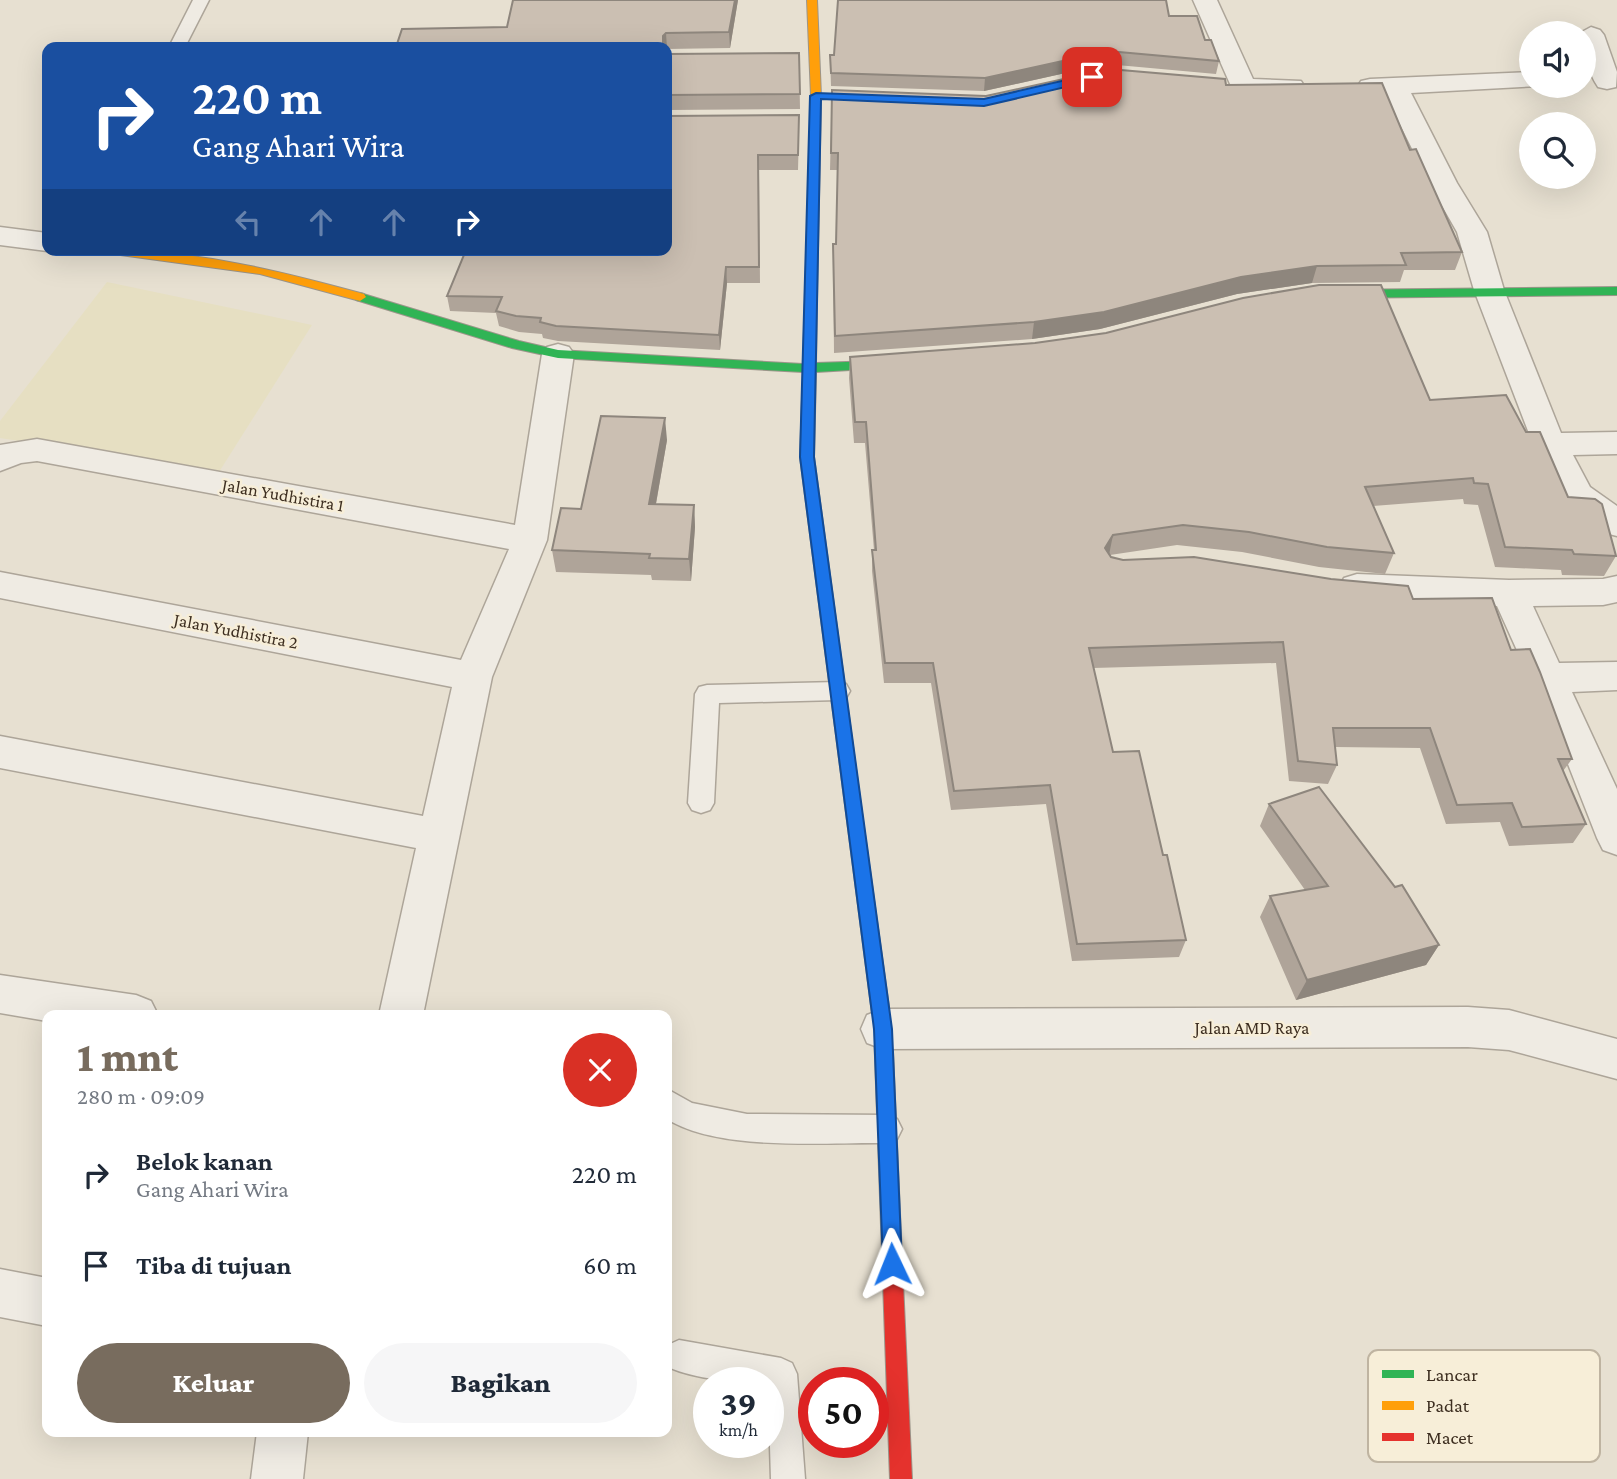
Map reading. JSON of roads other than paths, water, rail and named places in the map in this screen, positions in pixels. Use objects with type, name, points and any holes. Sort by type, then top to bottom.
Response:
[{"type":"main road","points":[[812,0],[814,57],[805,112],[807,457],[883,1029],[901,1479]]},
{"type":"main road","points":[[158,256],[260,270],[322,285],[517,345],[558,354],[807,368],[923,361]]},
{"type":"main road","points":[[1312,295],[1617,290]]},
{"type":"street","points":[[1205,0],[1242,87]]},
{"type":"street","points":[[1596,55],[1603,83]]},
{"type":"street","points":[[788,57],[814,57]]},
{"type":"street","points":[[1339,87],[1519,81]]},
{"type":"street","points":[[1215,85],[1311,87]]},
{"type":"street","points":[[1394,86],[1443,183],[1472,232],[1489,290],[1549,444],[1569,475],[1575,493],[1617,524]]},
{"type":"street","points":[[805,112],[843,97]]},
{"type":"street","points":[[0,236],[42,241]]},
{"type":"street","points":[[402,1010],[473,677],[530,540],[558,354]]},
{"type":"street","points":[[1549,444],[1617,443]]},
{"type":"street","name":"Jalan Yudhistira 1","points":[[0,460],[14,452],[37,450],[530,540]]},
{"type":"street","points":[[1319,583],[1368,589],[1509,593],[1602,592],[1617,589]]},
{"type":"street","name":"Jalan Yudhistira 2","points":[[0,585],[473,677]]},
{"type":"street","points":[[1509,593],[1585,759],[1617,838]]},
{"type":"street","points":[[1547,678],[1617,676]]},
{"type":"street","points":[[0,752],[441,836]]},
{"type":"street","points":[[0,994],[104,1010]]},
{"type":"street","name":"Jalan AMD Raya","points":[[883,1029],[1468,1027],[1509,1030],[1617,1059]]},
{"type":"street","points":[[1617,1049],[1617,1059]]},
{"type":"street","points":[[0,1293],[42,1301]]},
{"type":"street","points":[[276,1479],[282,1437]]},
{"type":"lane","points":[[180,42],[201,0]]},
{"type":"lane","points":[[701,803],[707,694],[838,691]]},
{"type":"lane","points":[[672,1106],[686,1115],[747,1128],[887,1129]]},
{"type":"lane","points":[[679,1356],[781,1374],[788,1479]]}]
